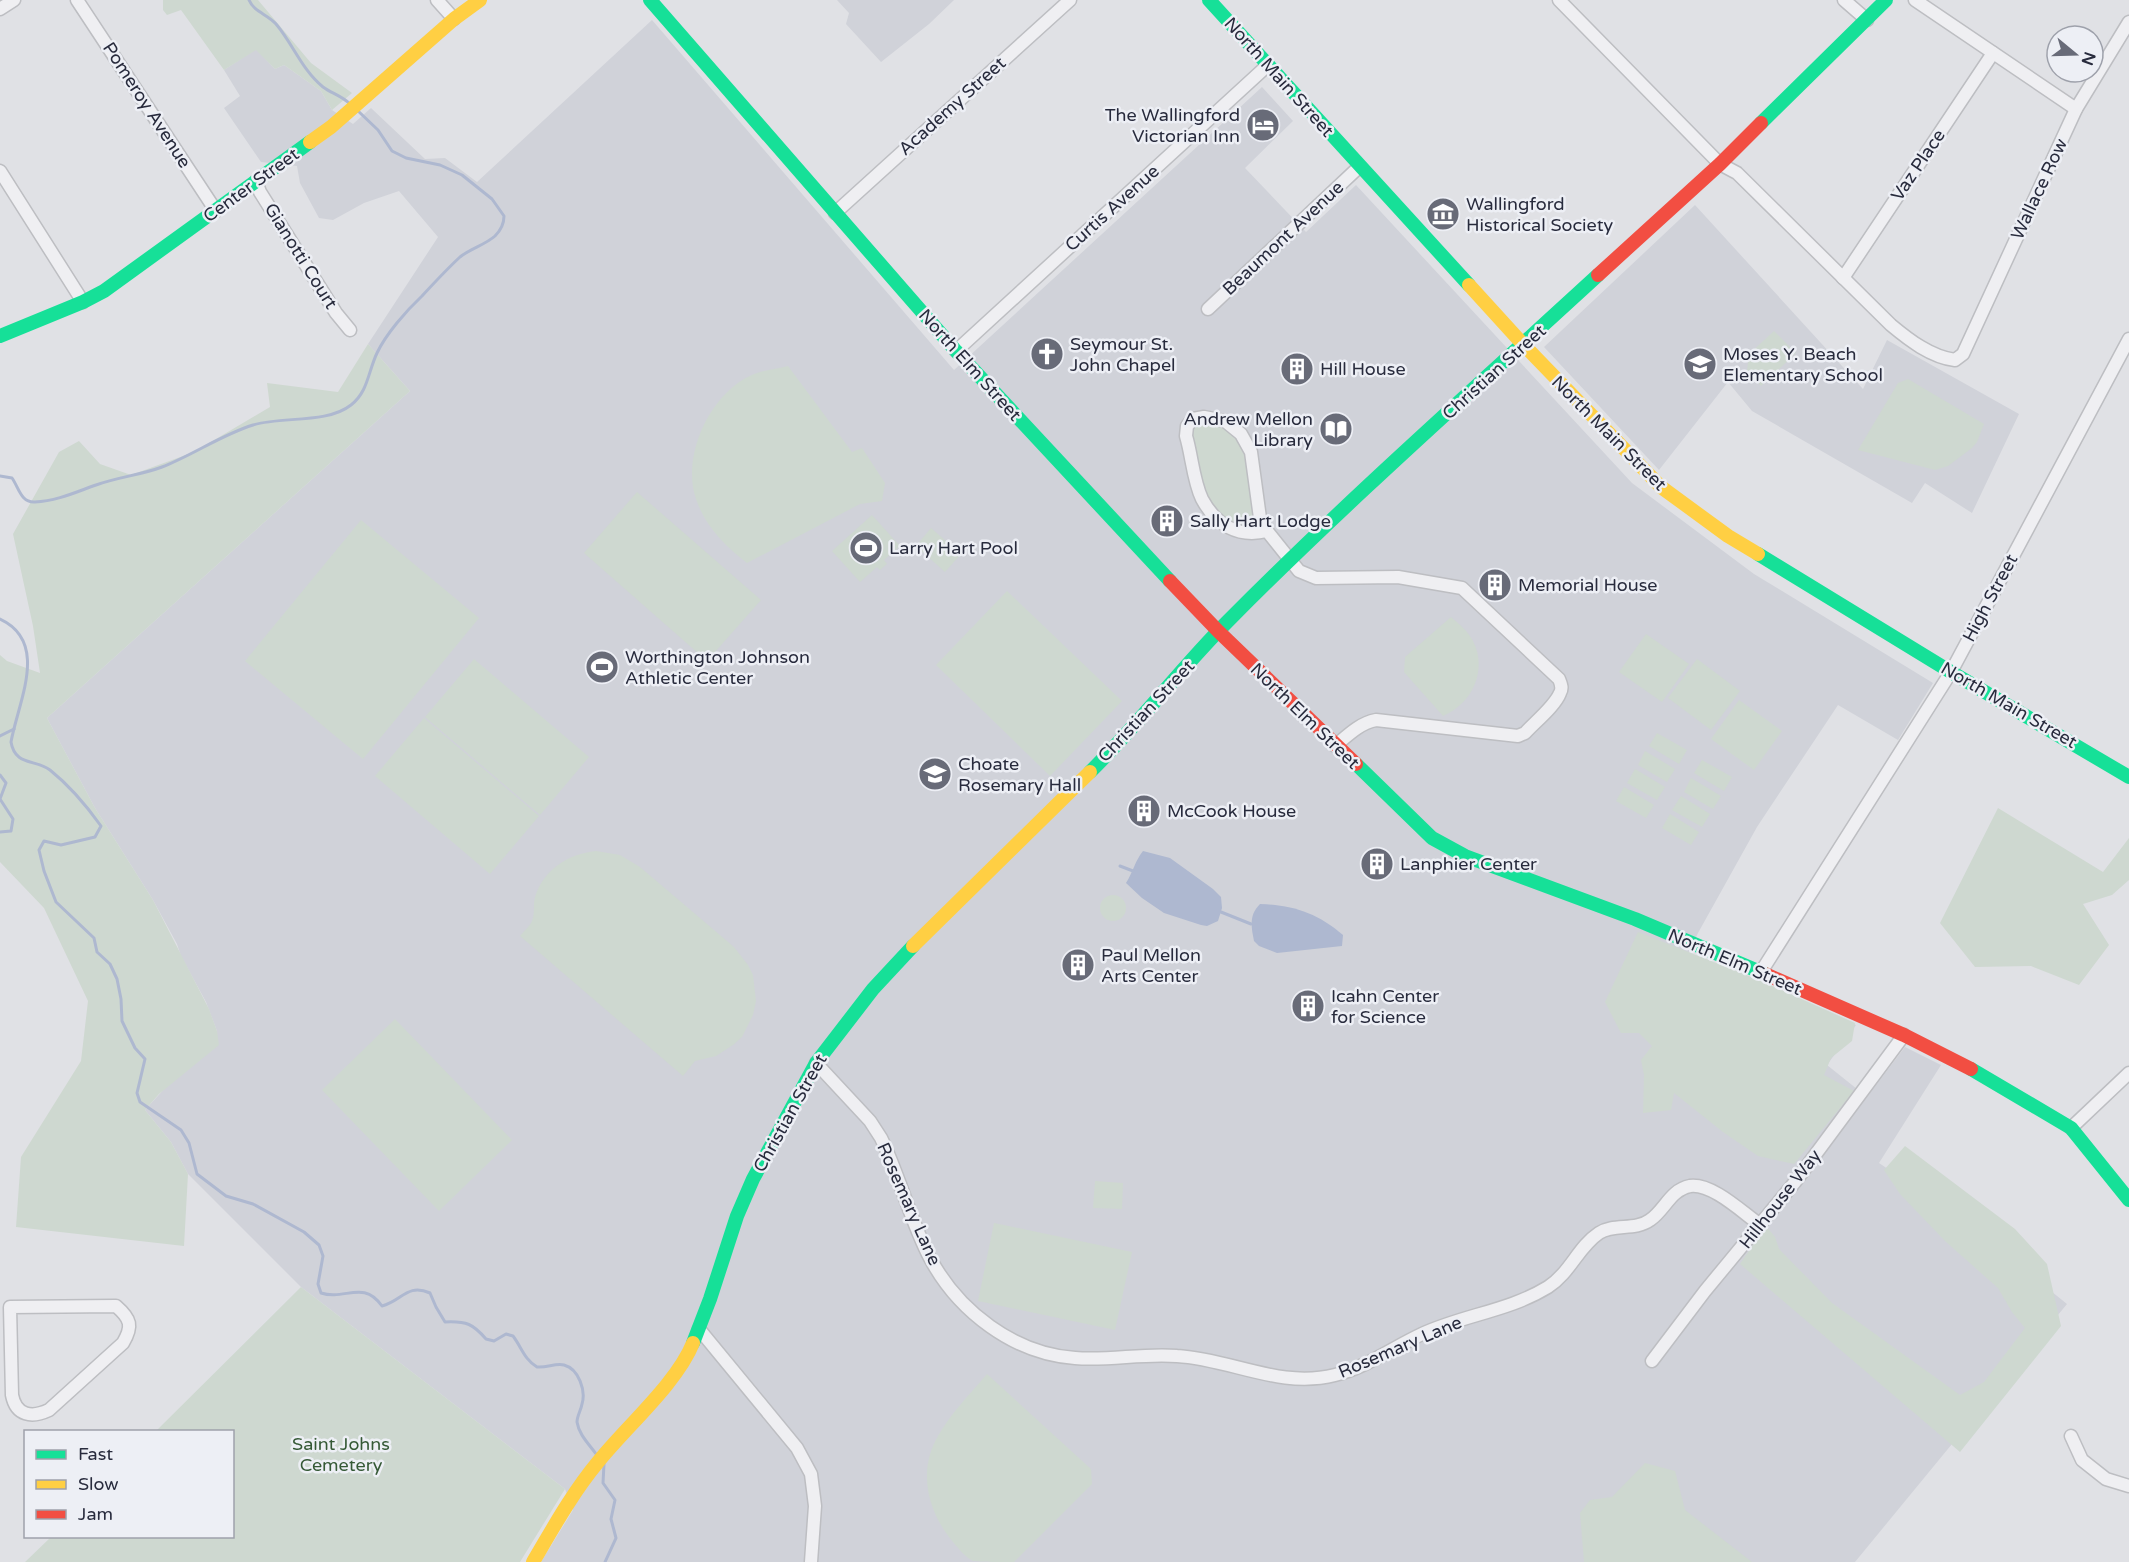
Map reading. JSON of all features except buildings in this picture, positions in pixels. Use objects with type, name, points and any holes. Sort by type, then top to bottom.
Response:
[{"type":"main road","name":"Center Street","points":[[0,336],[104,291],[345,115],[454,19],[480,0]]},
{"type":"main road","name":"North Elm Street","points":[[650,0],[956,351],[1218,631],[1432,838],[1450,849],[1635,919],[1761,972],[1904,1035],[1995,1082],[2071,1128],[2129,1200]]},
{"type":"main road","name":"North Main Street","points":[[1209,0],[1524,346],[1650,478],[1694,513],[1728,536],[2129,777]]},
{"type":"main road","name":"Christian Street","points":[[533,1562],[558,1519],[601,1459],[676,1373],[690,1350],[748,1188],[816,1063],[873,989],[920,939],[1121,741],[1218,631],[1351,502],[1720,165],[1886,0]]},
{"type":"street","points":[[0,9],[14,0]]},
{"type":"street","name":"Pomeroy Avenue","points":[[77,0],[216,210]]},
{"type":"street","points":[[437,0],[454,19]]},
{"type":"street","name":"Academy Street","points":[[835,213],[1070,0]]},
{"type":"street","points":[[1559,0],[1720,165],[1737,173],[1843,278]]},
{"type":"street","points":[[1844,0],[1867,20]]},
{"type":"street","points":[[1915,0],[2076,109]]},
{"type":"street","name":"Wallace Row","points":[[1843,278],[1913,343],[1947,359],[1955,360],[1963,354],[2076,109],[2129,22]]},
{"type":"street","name":"Vaz Place","points":[[1843,278],[1993,53]]},
{"type":"street","name":"Curtis Avenue","points":[[956,351],[1268,65]]},
{"type":"street","name":"Beaumont Avenue","points":[[1208,309],[1359,166]]},
{"type":"street","points":[[0,171],[83,302]]},
{"type":"street","name":"Gianotti Court","points":[[256,181],[260,192],[336,313],[350,330]]},
{"type":"street","name":"High Street","points":[[1761,972],[1951,672],[2129,339]]},
{"type":"street","points":[[1267,531],[1244,534],[1231,530],[1202,498],[1186,436],[1187,426],[1193,419],[1204,417],[1225,421],[1234,426],[1247,441],[1251,452],[1260,518],[1267,531],[1299,571],[1316,579],[1398,577],[1462,588],[1559,679],[1561,684],[1562,691],[1556,699],[1525,733],[1518,736],[1376,720],[1366,722],[1335,746]]},
{"type":"street","name":"Hillhouse Way","points":[[1652,1361],[1795,1182],[1904,1035]]},
{"type":"street","name":"Rosemary Lane","points":[[816,1063],[870,1120],[881,1138],[930,1258],[946,1284],[989,1326],[1011,1340],[1041,1352],[1072,1358],[1173,1355],[1204,1358],[1275,1377],[1312,1380],[1358,1368],[1422,1334],[1532,1297],[1569,1270],[1589,1242],[1599,1233],[1608,1228],[1627,1227],[1648,1222],[1667,1200],[1684,1188],[1692,1186],[1707,1188],[1760,1224]]},
{"type":"street","points":[[2071,1128],[2129,1074]]},
{"type":"street","points":[[116,1306],[125,1314],[130,1324],[129,1332],[123,1342],[49,1410],[36,1416],[22,1413],[14,1404],[5,1307],[116,1306]]},
{"type":"street","points":[[699,1329],[797,1448],[811,1474],[816,1506],[811,1562]]},
{"type":"street","points":[[2071,1436],[2082,1460],[2106,1479],[2129,1486]]},
{"type":"shaded area","points":[[837,0],[954,0],[929,24],[881,62],[846,24],[849,13]]},
{"type":"shaded area","name":"Choate Rosemary Hall","points":[[652,20],[954,370],[1262,87],[1293,121],[1245,168],[1306,232],[1356,185],[1632,483],[1754,574],[1933,683],[1898,740],[1838,705],[1757,827],[1688,954],[1856,1025],[1827,1065],[1867,1097],[1905,1047],[1941,1065],[1879,1163],[1958,1216],[2067,1304],[1855,1562],[541,1562],[573,1510],[565,1489],[301,1287],[188,1174],[171,1142],[145,1110],[217,1031],[206,1002],[177,944],[153,900],[95,808],[47,718],[410,391],[368,344],[438,237],[399,191],[364,203],[333,220],[319,218],[300,183],[297,166],[261,162],[224,108],[240,96],[224,70],[256,49],[275,69],[284,65],[321,91],[332,110],[353,124],[371,108],[425,159],[445,158],[477,182]]},
{"type":"shaded area","name":"Moses Y. Beach Elementary School","points":[[1695,205],[1863,389],[1887,340],[2019,414],[1972,513],[1925,483],[1912,503],[1752,411],[1728,382],[1659,470],[1544,347]]},
{"type":"green space","points":[[163,0],[258,0],[311,63],[352,93],[332,110],[321,91],[284,65],[275,69],[256,50],[224,70],[181,10],[167,15],[163,10]]},
{"type":"green space","points":[[1774,331],[1796,353],[1761,386],[1747,371],[1749,354]]},
{"type":"green space","points":[[368,344],[410,391],[47,718],[95,808],[153,900],[209,1009],[217,1031],[219,1045],[159,1094],[145,1110],[171,1142],[188,1174],[184,1246],[16,1227],[21,1157],[81,1061],[88,1001],[44,908],[0,862],[0,655],[7,661],[40,673],[33,626],[13,534],[59,452],[79,441],[100,464],[131,475],[194,452],[270,407],[267,383],[338,392]]},
{"type":"green space","points":[[788,366],[852,452],[862,448],[885,483],[882,501],[860,504],[747,563],[717,535],[700,509],[692,482],[696,446],[712,411],[723,396],[737,384],[756,373]]},
{"type":"green space","points":[[1908,379],[1984,424],[1972,448],[1948,466],[1935,470],[1858,450],[1898,383]]},
{"type":"green space","points":[[1211,417],[1234,426],[1252,460],[1263,532],[1231,530],[1202,498],[1187,426]]},
{"type":"green space","points":[[637,492],[761,600],[707,661],[584,553]]},
{"type":"green space","name":"Larry Hart Pool","points":[[872,515],[900,546],[884,560],[887,564],[880,570],[877,567],[860,582],[832,551]]},
{"type":"green space","points":[[361,520],[479,618],[363,759],[245,661]]},
{"type":"green space","points":[[931,528],[961,554],[945,572],[916,546]]},
{"type":"green space","points":[[1007,591],[1122,701],[1050,776],[936,665]]},
{"type":"green space","points":[[1451,617],[1471,637],[1479,663],[1478,674],[1469,695],[1453,711],[1443,716],[1404,672],[1405,657]]},
{"type":"green space","points":[[1646,634],[1689,664],[1662,702],[1619,672]]},
{"type":"green space","points":[[474,659],[589,757],[540,815],[425,717]]},
{"type":"green space","points":[[1697,659],[1740,691],[1711,730],[1668,698]]},
{"type":"green space","points":[[1739,700],[1782,731],[1754,770],[1711,739]]},
{"type":"green space","points":[[424,718],[539,816],[490,874],[375,776]]},
{"type":"green space","points":[[1657,733],[1687,750],[1679,764],[1649,746]]},
{"type":"green space","points":[[1645,751],[1675,769],[1667,782],[1638,765]]},
{"type":"green space","points":[[1702,760],[1732,777],[1724,791],[1694,773]]},
{"type":"green space","points":[[1635,769],[1665,787],[1657,800],[1627,783]]},
{"type":"green space","points":[[1691,778],[1721,796],[1713,809],[1684,792]]},
{"type":"green space","points":[[1624,787],[1654,805],[1646,818],[1616,801]]},
{"type":"green space","points":[[1681,796],[1710,814],[1702,827],[1672,810]]},
{"type":"green space","points":[[1998,808],[2103,872],[2129,838],[2129,880],[2112,895],[2083,904],[2109,945],[2079,985],[2031,966],[1975,967],[1940,923]]},
{"type":"green space","points":[[1670,814],[1699,832],[1691,845],[1662,828]]},
{"type":"green space","points":[[596,851],[620,855],[640,867],[734,947],[753,975],[756,1001],[753,1015],[742,1037],[716,1056],[695,1061],[683,1076],[520,936],[532,921],[535,897],[544,878],[567,859]]},
{"type":"green space","points":[[1113,895],[1122,899],[1126,908],[1122,917],[1113,921],[1104,917],[1100,908],[1104,899]]},
{"type":"green space","points":[[1638,932],[1759,980],[1855,1023],[1852,1041],[1831,1058],[1824,1075],[1854,1091],[1794,1164],[1758,1156],[1723,1132],[1674,1093],[1671,1110],[1643,1113],[1644,1075],[1641,1060],[1652,1046],[1639,1033],[1621,1033],[1605,1002]]},
{"type":"green space","points":[[395,1019],[512,1140],[439,1211],[322,1090]]},
{"type":"green space","points":[[1905,1146],[2015,1229],[2047,1264],[2061,1326],[1960,1452],[1740,1264],[1766,1226],[1775,1237],[1779,1249],[1832,1303],[1960,1395],[1984,1382],[2025,1328],[2012,1312],[1998,1288],[1945,1241],[1900,1194],[1884,1170]]},
{"type":"green space","points":[[1095,1181],[1123,1183],[1122,1209],[1093,1208]]},
{"type":"green space","points":[[994,1223],[1132,1252],[1115,1330],[978,1301]]},
{"type":"green space","name":"Saint Johns Cemetery","points":[[301,1287],[565,1489],[520,1562],[25,1562],[50,1538],[234,1538],[234,1430],[157,1430]]},
{"type":"green space","points":[[987,1374],[1091,1469],[1092,1484],[1014,1562],[973,1561],[967,1557],[944,1530],[937,1518],[928,1491],[928,1464],[938,1436]]},
{"type":"green space","points":[[1645,1463],[1675,1471],[1685,1510],[1752,1562],[1584,1562],[1580,1513],[1590,1500],[1612,1497]]},
{"type":"water","points":[[1143,851],[1170,858],[1213,889],[1221,897],[1222,908],[1218,921],[1207,926],[1201,925],[1164,913],[1142,898],[1126,883]]},
{"type":"water","points":[[1260,904],[1294,908],[1324,921],[1343,935],[1342,946],[1277,953],[1259,946],[1254,941],[1252,921],[1254,912]]},
{"type":"waterway","points":[[249,0],[254,7],[276,24],[303,65],[316,80],[350,104]]},
{"type":"waterway","points":[[0,476],[12,478],[23,497],[30,502],[51,500],[104,482],[162,467],[253,425],[330,415],[341,411],[357,400],[377,353],[397,323],[460,257],[495,236],[502,226],[504,216],[492,199],[462,175],[440,165],[406,158],[392,151],[378,130],[357,110]]},
{"type":"waterway","points":[[0,619],[15,629],[24,642],[27,657],[24,692],[11,742],[13,750],[21,759],[44,767],[57,776],[77,796],[101,826],[95,837],[61,845],[44,841],[39,850],[56,902],[94,938],[97,952],[110,964],[117,979],[122,1021],[135,1048],[145,1059],[137,1093],[140,1102],[181,1130],[189,1143],[197,1174],[226,1196],[253,1204],[304,1232],[319,1245],[323,1256],[318,1284],[321,1293],[338,1295],[361,1292],[375,1298],[382,1306],[410,1291],[422,1290],[430,1293],[445,1322],[469,1325],[486,1339],[494,1341],[506,1334],[513,1336],[526,1357],[537,1367],[561,1365],[569,1367],[580,1381],[583,1393],[577,1420],[578,1427],[596,1454]]},
{"type":"waterway","points":[[0,736],[14,729]]},
{"type":"waterway","points":[[0,775],[6,783],[0,799],[13,819],[11,831],[0,832]]},
{"type":"waterway","points":[[1120,866],[1133,871]]},
{"type":"waterway","points":[[1221,912],[1251,924]]},
{"type":"waterway","points":[[604,1464],[603,1483],[615,1500],[611,1519],[616,1538],[605,1562]]},
{"type":"traffic: fast","points":[[650,0],[956,351],[1170,581]]},
{"type":"traffic: fast","points":[[1209,0],[1469,285]]},
{"type":"traffic: fast","points":[[1761,123],[1886,0]]},
{"type":"traffic: fast","points":[[0,336],[104,291],[310,142]]},
{"type":"traffic: fast","points":[[1090,772],[1211,639],[1274,576],[1411,446],[1598,275]]},
{"type":"traffic: fast","points":[[1758,554],[2129,777]]},
{"type":"traffic: fast","points":[[1356,764],[1432,838],[1465,856],[1635,919],[1765,974]]},
{"type":"traffic: fast","points":[[693,1343],[737,1216],[753,1179],[816,1063],[873,989],[913,946]]},
{"type":"traffic: fast","points":[[1971,1069],[2071,1128],[2129,1200]]},
{"type":"traffic: slow","points":[[310,142],[331,127],[454,19],[480,0]]},
{"type":"traffic: slow","points":[[1469,285],[1661,487],[1728,536],[1758,554]]},
{"type":"traffic: slow","points":[[913,946],[1090,772]]},
{"type":"traffic: slow","points":[[533,1562],[580,1486],[609,1448],[675,1374],[693,1343]]},
{"type":"traffic: jam","points":[[1598,275],[1720,164],[1761,123]]},
{"type":"traffic: jam","points":[[1170,581],[1218,631],[1356,764]]},
{"type":"traffic: jam","points":[[1765,974],[1904,1035],[1971,1069]]},
{"type":"place","name":"The Wallingford Victorian Inn","points":[[1263,125]]},
{"type":"place","name":"Wallingford Historical Society","points":[[1443,214]]},
{"type":"place","name":"Seymour St. John Chapel","points":[[1047,354]]},
{"type":"place","name":"Moses Y. Beach Elementary School","points":[[1700,364]]},
{"type":"place","name":"Hill House","points":[[1297,369]]},
{"type":"place","name":"Andrew Mellon Library","points":[[1336,429]]},
{"type":"place","name":"Sally Hart Lodge","points":[[1167,521]]},
{"type":"place","name":"Larry Hart Pool","points":[[866,548]]},
{"type":"place","name":"Memorial House","points":[[1495,585]]},
{"type":"place","name":"Worthington Johnson Athletic Center","points":[[602,667]]},
{"type":"place","name":"Choate Rosemary Hall","points":[[935,774]]},
{"type":"place","name":"McCook House","points":[[1144,811]]},
{"type":"place","name":"Lanphier Center","points":[[1377,864]]},
{"type":"place","name":"Paul Mellon Arts Center","points":[[1078,965]]},
{"type":"place","name":"Icahn Center for Science","points":[[1308,1006]]}]
